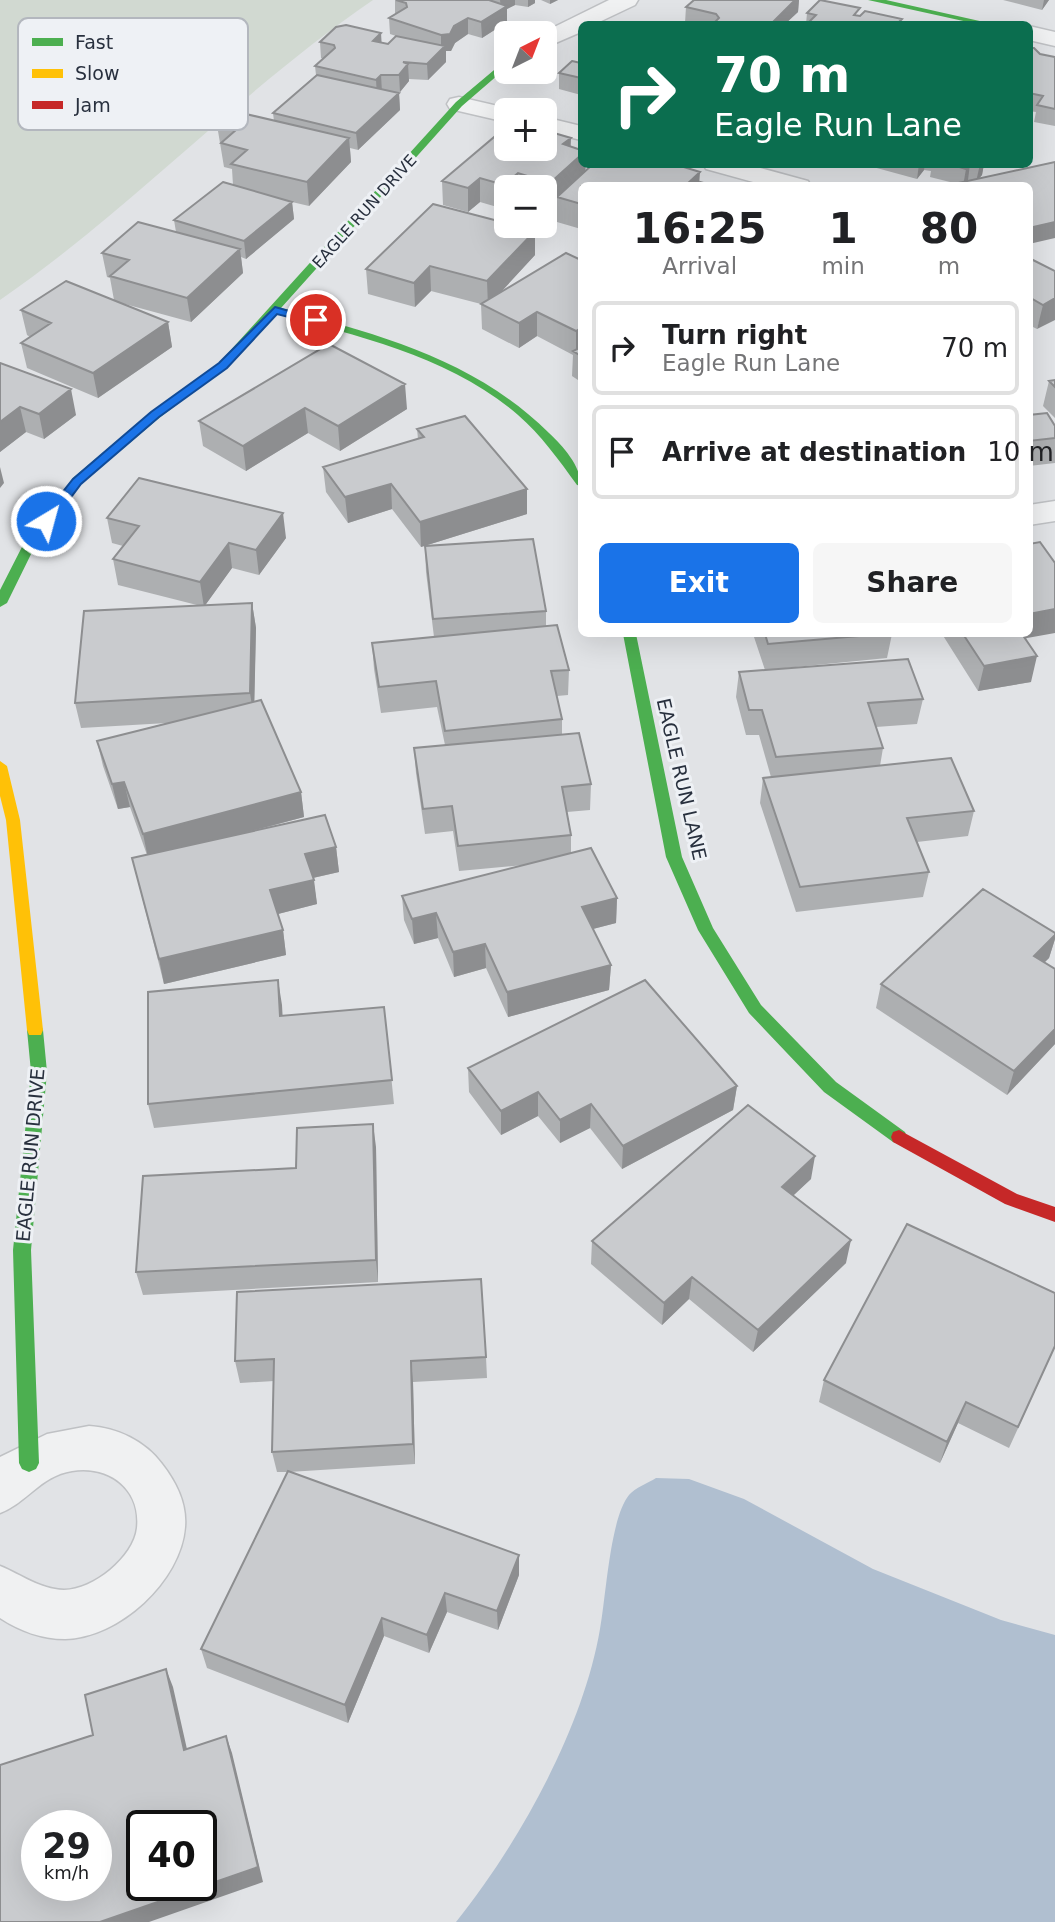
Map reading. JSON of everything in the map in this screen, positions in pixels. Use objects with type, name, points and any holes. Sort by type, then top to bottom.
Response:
[{"type":"street","points":[[584,21],[627,0]]},
{"type":"street","points":[[873,0],[974,21]]},
{"type":"street","points":[[557,35],[578,24]]},
{"type":"street","points":[[1033,34],[1055,39]]},
{"type":"street","name":"EAGLE RUN DRIVE","points":[[0,603],[31,541],[77,481],[155,415],[223,365],[459,104],[494,73]]},
{"type":"street","points":[[459,104],[494,112]]},
{"type":"street","points":[[557,127],[578,132]]},
{"type":"street","points":[[730,168],[784,182]]},
{"type":"street","points":[[275,310],[387,341],[452,366],[514,406],[562,450],[578,477]]},
{"type":"street","points":[[1033,514],[1055,511]]},
{"type":"street","name":"EAGLE RUN LANE","points":[[630,637],[674,857],[706,930],[755,1009],[831,1087],[914,1148],[1011,1199],[1055,1215]]},
{"type":"street","name":"EAGLE RUN DRIVE","points":[[0,766],[13,820],[38,1072],[22,1250],[15,1477]]},
{"type":"street","name":"EAGLE RUN DRIVE","points":[[0,1590],[15,1605],[47,1616],[84,1613],[117,1597],[144,1571],[159,1539],[161,1506],[148,1477],[126,1457],[95,1447],[61,1449],[15,1477]]},
{"type":"shaded area","points":[[0,0],[373,0],[324,35],[248,97],[248,18],[18,18],[18,130],[210,130],[49,265],[0,300]]},
{"type":"water","points":[[656,1478],[689,1479],[744,1499],[873,1569],[1001,1620],[1055,1635],[1055,1922],[456,1922],[480,1891],[525,1821],[564,1745],[592,1667],[617,1521],[629,1495]]},
{"type":"building","points":[[396,0],[489,0],[507,6],[481,22],[468,18],[454,26],[450,34],[441,35],[389,18],[407,7],[406,3]]},
{"type":"building","points":[[694,0],[795,0],[774,21],[716,21],[719,18],[716,14],[686,7]]},
{"type":"building","points":[[820,0],[860,8],[854,15],[860,16],[865,11],[902,19],[810,21],[816,15],[807,13]]},
{"type":"building","points":[[346,25],[381,33],[373,41],[388,44],[396,36],[445,46],[427,64],[403,62],[408,64],[399,75],[381,75],[376,80],[315,66],[335,48],[334,45],[320,42],[336,27]]},
{"type":"building","points":[[1033,48],[1040,54],[1055,57],[1055,109],[1037,105],[1043,96],[1033,94]]},
{"type":"building","points":[[572,61],[578,62],[578,77],[559,73]]},
{"type":"building","points":[[317,75],[399,93],[356,133],[273,113]]},
{"type":"building","points":[[248,114],[349,138],[307,182],[231,164],[247,150],[221,143],[236,130],[248,130]]},
{"type":"building","points":[[557,134],[571,138],[563,144],[578,149],[578,158],[557,177],[518,173],[494,175],[494,182],[480,178],[468,188],[442,181],[494,137],[494,161],[557,161]]},
{"type":"building","points":[[1055,162],[1055,222],[1033,227],[1033,182],[963,182],[1033,168]]},
{"type":"building","points":[[589,168],[687,168],[700,172],[689,182],[578,182],[578,203],[557,197]]},
{"type":"building","points":[[223,182],[292,202],[244,241],[174,220]]},
{"type":"building","points":[[433,204],[494,220],[494,238],[528,238],[487,281],[430,266],[414,283],[366,269]]},
{"type":"building","points":[[138,222],[240,249],[187,298],[110,276],[129,260],[102,253]]},
{"type":"building","points":[[566,253],[578,259],[576,331],[537,312],[519,323],[481,304]]},
{"type":"building","points":[[1033,260],[1055,271],[1055,298],[1043,305],[1033,299]]},
{"type":"building","points":[[66,281],[168,322],[93,373],[21,343],[51,323],[21,310]]},
{"type":"building","points":[[329,344],[405,384],[338,426],[305,408],[243,446],[199,421]]},
{"type":"building","points":[[0,363],[71,389],[39,414],[20,407],[0,422]]},
{"type":"building","points":[[1047,413],[1055,426],[1055,438],[1033,441],[1033,415]]},
{"type":"building","points":[[465,416],[527,489],[420,522],[391,484],[345,497],[323,467],[424,437],[417,429]]},
{"type":"building","points":[[139,478],[283,513],[256,550],[229,543],[200,582],[113,559],[139,526],[107,518]]},
{"type":"building","points":[[533,539],[546,611],[433,619],[425,546]]},
{"type":"building","points":[[1040,542],[1055,563],[1055,609],[1033,613],[1033,543]]},
{"type":"building","points":[[252,603],[250,693],[75,703],[84,611]]},
{"type":"building","points":[[557,625],[569,670],[551,671],[562,719],[445,731],[436,681],[379,687],[372,643]]},
{"type":"building","points":[[766,637],[848,637],[768,644]]},
{"type":"building","points":[[965,637],[1024,637],[1037,656],[984,666]]},
{"type":"building","points":[[908,659],[923,699],[868,703],[883,748],[776,757],[762,710],[749,710],[739,672]]},
{"type":"building","points":[[261,700],[301,792],[143,834],[124,782],[112,784],[97,741]]},
{"type":"building","points":[[579,733],[591,784],[562,787],[571,835],[458,846],[452,806],[423,809],[414,748]]},
{"type":"building","points":[[951,758],[974,811],[907,818],[929,872],[800,887],[763,778]]},
{"type":"building","points":[[325,815],[336,847],[305,854],[314,880],[270,890],[283,930],[159,959],[132,858]]},
{"type":"building","points":[[591,848],[617,898],[582,907],[611,965],[507,992],[485,944],[453,952],[436,913],[412,919],[402,896]]},
{"type":"building","points":[[983,889],[1055,933],[1034,956],[1055,969],[1055,1029],[1014,1071],[881,984]]},
{"type":"building","points":[[278,980],[280,1016],[384,1007],[392,1080],[148,1104],[148,992]]},
{"type":"building","points":[[645,980],[737,1086],[623,1146],[591,1104],[560,1120],[538,1092],[501,1111],[468,1068]]},
{"type":"building","points":[[748,1105],[815,1156],[782,1187],[851,1240],[758,1330],[692,1277],[664,1303],[592,1241]]},
{"type":"building","points":[[373,1124],[376,1260],[136,1272],[143,1176],[296,1168],[297,1128]]},
{"type":"building","points":[[907,1224],[1055,1293],[1055,1346],[1018,1427],[966,1402],[947,1442],[824,1380]]},
{"type":"building","points":[[481,1279],[486,1357],[411,1361],[413,1444],[272,1452],[274,1359],[235,1361],[237,1292]]},
{"type":"building","points":[[288,1471],[519,1555],[497,1611],[445,1593],[427,1635],[382,1618],[345,1705],[201,1649]]},
{"type":"building","points":[[166,1669],[184,1750],[226,1736],[258,1867],[217,1881],[217,1810],[126,1810],[126,1901],[160,1901],[100,1922],[0,1922],[0,1765],[93,1735],[85,1695]]},
{"type":"traffic: fast","points":[[873,0],[974,21]]},
{"type":"traffic: fast","points":[[0,603],[31,541],[77,481],[155,415],[223,365],[459,104],[494,73]]},
{"type":"traffic: fast","points":[[275,310],[363,334],[406,349],[486,386],[521,412],[553,443],[578,478]]},
{"type":"traffic: fast","points":[[630,637],[674,857],[706,930],[755,1009],[830,1087],[899,1137]]},
{"type":"traffic: fast","points":[[29,1463],[22,1250],[39,1072],[35,1030]]},
{"type":"traffic: slow","points":[[0,766],[13,820],[35,1030]]},
{"type":"traffic: jam","points":[[899,1137],[1011,1199],[1055,1215]]},
{"type":"route","points":[[46,521],[77,481],[155,415],[223,365],[275,310],[316,320]]}]
